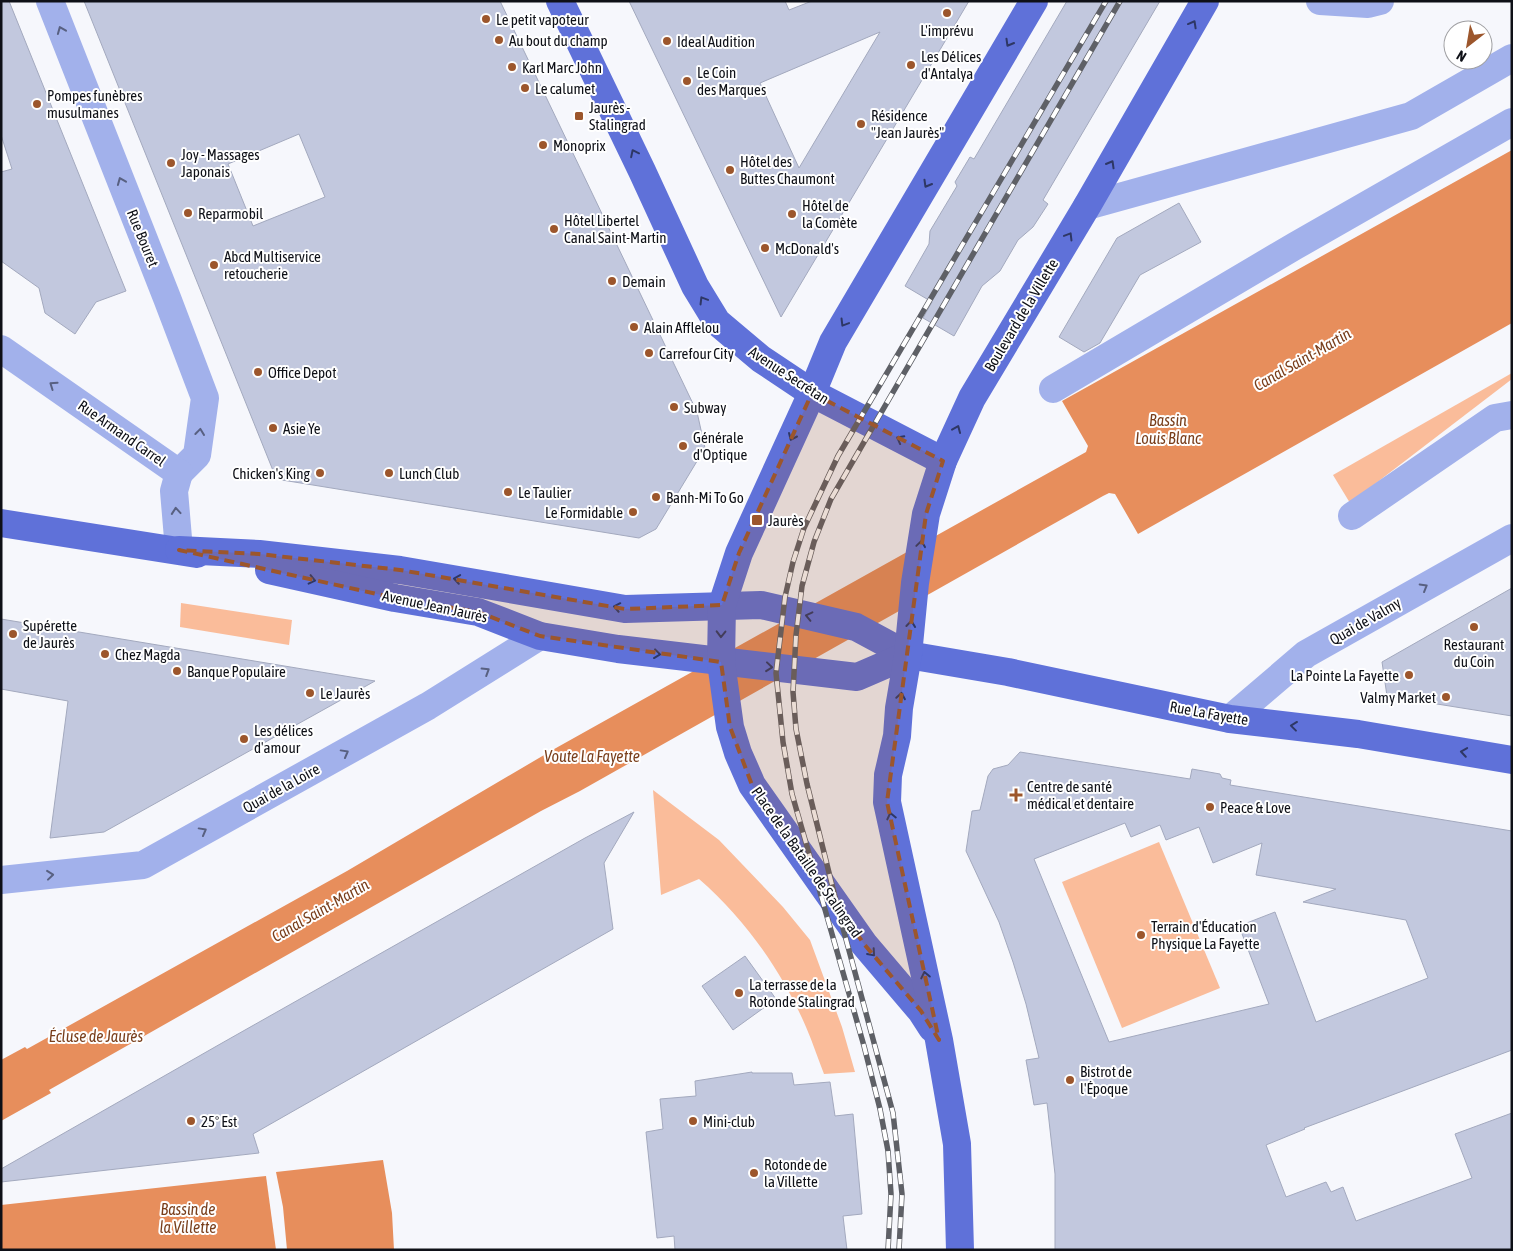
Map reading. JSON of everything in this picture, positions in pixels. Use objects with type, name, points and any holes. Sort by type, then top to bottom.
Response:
[{"type":"main road","name":"Avenue Secrétan","points":[[560,1],[695,286],[717,322],[761,359],[812,392],[943,461]]},
{"type":"main road","points":[[812,392],[840,329],[1034,1]]},
{"type":"main road","name":"Boulevard de la Villette","points":[[908,655],[914,592],[926,514],[943,461],[972,398],[1205,1]]},
{"type":"main road","name":"Place de la Bataille de Stalingrad","points":[[812,392],[739,553],[722,605],[721,662],[730,727],[738,753],[752,785],[864,944],[921,1011],[939,1040]]},
{"type":"main road","name":"Avenue Jean Jaurès","points":[[1,523],[178,550],[395,598],[478,612],[540,636],[590,645],[721,662]]},
{"type":"main road","name":"Avenue Jean Jaurès","points":[[178,550],[259,554],[400,570],[625,609],[666,609],[722,605]]},
{"type":"main road","points":[[722,605],[761,605],[856,627],[908,655]]},
{"type":"main road","points":[[721,662],[857,677],[908,655]]},
{"type":"main road","name":"Place de la Bataille de Stalingrad","points":[[908,655],[899,708],[897,736],[888,775],[887,802],[939,1040],[957,1144],[960,1250]]},
{"type":"main road","name":"Rue La Fayette","points":[[908,655],[1008,672],[1230,718],[1358,734],[1512,760]]},
{"type":"street","name":"Rue Bouret","points":[[50,1],[205,398],[198,455],[179,473]]},
{"type":"street","points":[[1320,1],[1368,4],[1380,1]]},
{"type":"street","points":[[1086,206],[1411,116],[1512,58]]},
{"type":"street","points":[[1053,389],[1295,246],[1512,122]]},
{"type":"street","name":"Rue Armand Carrel","points":[[1,349],[179,473],[174,491],[178,550]]},
{"type":"street","points":[[1352,516],[1495,418],[1512,416]]},
{"type":"street","name":"Quai de Valmy","points":[[1230,718],[1306,654],[1512,538]]},
{"type":"street","name":"Quai de la Loire","points":[[1,880],[143,865],[422,710],[540,636]]},
{"type":"highlighted area","points":[[812,393],[943,461],[926,514],[887,802],[939,1040],[921,1011],[864,944],[752,785],[730,727],[721,662],[540,636],[478,612],[395,598],[179,550],[259,554],[400,570],[625,609],[722,605],[739,553]]},
{"type":"shaded area","points":[[1512,373],[1512,379],[1350,503],[1333,475]]},
{"type":"shaded area","points":[[181,603],[292,620],[289,645],[180,627]]},
{"type":"shaded area","points":[[653,790],[719,840],[783,907],[810,940],[842,1027],[855,1072],[824,1074],[809,1033],[774,966],[732,911],[699,879],[661,895]]},
{"type":"shaded area","name":"Terrain d'Éducation Physique La Fayette","points":[[1159,842],[1220,988],[1122,1028],[1062,882]]},
{"type":"water","points":[[1512,150],[1512,323],[1138,534],[1115,494],[1109,493],[1103,496],[580,791],[541,811],[49,1090],[51,1093],[1,1121],[1,1060],[25,1047],[27,1049],[347,871],[556,748],[1086,452],[1088,446],[1062,401]]},
{"type":"water","points":[[383,1160],[392,1213],[394,1250],[287,1250],[283,1207],[276,1172]]},
{"type":"water","name":"Bassin de la Villette","points":[[266,1176],[276,1250],[1,1250],[1,1205]]},
{"type":"building","points":[[1,1],[9,1],[126,291],[96,302],[75,334],[45,313],[39,288],[1,261],[1,172],[12,169],[1,135]]},
{"type":"building","points":[[84,1],[500,1],[697,412],[705,448],[656,529],[639,538],[282,480],[274,473]],"holes":[[[299,134],[325,197],[253,226],[228,164]]]},
{"type":"building","points":[[629,1],[785,1],[789,10],[812,1],[969,1],[781,317]],"holes":[[[880,32],[799,168],[760,83]]]},
{"type":"building","points":[[1067,1],[1160,1],[1043,200],[1048,204],[1033,227],[1018,240],[1000,271],[982,286],[954,336],[923,318],[932,302],[905,286],[929,244],[930,231],[957,186],[955,182],[970,157],[974,159]]},
{"type":"building","points":[[1179,203],[1201,242],[1140,275],[1100,343],[1084,352],[1059,337],[1117,238]]},
{"type":"building","points":[[1512,588],[1512,716],[1387,696],[1382,662]]},
{"type":"building","points":[[1,619],[375,681],[104,832],[50,838],[68,701],[1,689]]},
{"type":"building","points":[[1020,752],[1190,779],[1192,769],[1220,774],[1222,778],[1231,780],[1230,785],[1512,831],[1512,1050],[1304,1128],[1266,1145],[1286,1197],[1326,1182],[1331,1192],[1343,1187],[1356,1221],[1472,1178],[1455,1134],[1512,1113],[1512,1250],[1055,1250],[1055,1174],[1047,1103],[1034,1105],[1026,1060],[1039,1058],[1026,1004],[999,922],[966,851],[972,811],[980,810],[988,776],[993,769],[1008,765]],"holes":[[[1125,823],[1131,837],[1160,825],[1166,840],[1199,827],[1213,863],[1262,843],[1256,875],[1336,889],[1303,902],[1406,920],[1428,978],[1316,1022],[1275,912],[1239,926],[1269,1004],[1109,1042],[1034,859]]]},
{"type":"building","points":[[634,812],[604,863],[613,929],[253,1134],[259,1153],[1,1182],[1,1169]]},
{"type":"building","name":"La terrasse de la Rotonde Stalingrad","points":[[745,956],[776,999],[733,1030],[702,986]]},
{"type":"building","name":"Rotonde de la Villette","points":[[752,1072],[792,1073],[794,1085],[830,1082],[835,1116],[853,1114],[862,1214],[843,1216],[847,1250],[675,1250],[674,1236],[657,1238],[646,1132],[663,1129],[660,1099],[696,1096],[695,1081]]},
{"type":"railway","points":[[888,1250],[891,1194],[888,1151],[880,1109],[864,1046],[792,794],[783,742],[776,673],[785,597],[793,562],[804,528],[838,456],[1106,1]]},
{"type":"railway","points":[[899,1250],[902,1194],[893,1113],[840,917],[807,784],[796,729],[793,692],[796,635],[802,586],[814,542],[831,499],[1120,1]]},
{"type":"place","name":"L'imprévu","points":[[947,13]]},
{"type":"place","name":"Le petit vapoteur","points":[[486,19]]},
{"type":"place","name":"Au bout du champ","points":[[499,40]]},
{"type":"place","name":"Ideal Audition","points":[[667,41]]},
{"type":"place","name":"Les Délices d'Antalya","points":[[911,65]]},
{"type":"place","name":"Karl Marc John","points":[[512,67]]},
{"type":"place","name":"Le Coin des Marques","points":[[687,81]]},
{"type":"place","name":"Le calumet","points":[[525,88]]},
{"type":"place","name":"Pompes funèbres musulmanes","points":[[37,104]]},
{"type":"place","name":"Jaurès - Stalingrad","points":[[579,116]]},
{"type":"place","name":"Résidence \"Jean Jaurès\"","points":[[861,124]]},
{"type":"place","name":"Monoprix","points":[[543,145]]},
{"type":"place","name":"Joy - Massages Japonais","points":[[171,163]]},
{"type":"place","name":"Hôtel des Buttes Chaumont","points":[[730,170]]},
{"type":"place","name":"Reparmobil","points":[[188,213]]},
{"type":"place","name":"Hôtel de la Comète","points":[[792,214]]},
{"type":"place","name":"Hôtel Libertel Canal Saint-Martin","points":[[554,229]]},
{"type":"place","name":"McDonald's","points":[[765,248]]},
{"type":"place","name":"Abcd Multiservice retoucherie","points":[[214,265]]},
{"type":"place","name":"Demain","points":[[612,281]]},
{"type":"place","name":"Alain Afflelou","points":[[634,327]]},
{"type":"place","name":"Carrefour City","points":[[649,353]]},
{"type":"place","name":"Office Depot","points":[[258,372]]},
{"type":"place","name":"Subway","points":[[674,407]]},
{"type":"place","name":"Asie Ye","points":[[273,428]]},
{"type":"place","name":"Générale d'Optique","points":[[683,446]]},
{"type":"place","name":"Chicken's King","points":[[320,473]]},
{"type":"place","name":"Lunch Club","points":[[389,473]]},
{"type":"place","name":"Le Taulier","points":[[508,492]]},
{"type":"place","name":"Banh-Mi To Go","points":[[656,497]]},
{"type":"place","name":"Le Formidable","points":[[633,512]]},
{"type":"place","name":"Jaurès","points":[[757,520]]},
{"type":"place","name":"Restaurant du Coin","points":[[1474,627]]},
{"type":"place","name":"Supérette de Jaurès","points":[[13,634]]},
{"type":"place","name":"Chez Magda","points":[[105,654]]},
{"type":"place","name":"Banque Populaire","points":[[177,671]]},
{"type":"place","name":"La Pointe La Fayette","points":[[1409,675]]},
{"type":"place","name":"Le Jaurès","points":[[310,693]]},
{"type":"place","name":"Valmy Market","points":[[1446,697]]},
{"type":"place","name":"Les délices d'amour","points":[[244,739]]},
{"type":"place","name":"Centre de santé médical et dentaire","points":[[1016,795]]},
{"type":"place","name":"Peace & Love","points":[[1210,807]]},
{"type":"place","name":"Terrain d'Éducation Physique La Fayette","points":[[1141,935]]},
{"type":"place","name":"La terrasse de la Rotonde Stalingrad","points":[[739,993]]},
{"type":"place","name":"Bistrot de l'Époque","points":[[1070,1080]]},
{"type":"place","name":"25° Est","points":[[191,1121]]},
{"type":"place","name":"Mini-club","points":[[693,1121]]},
{"type":"place","name":"Rotonde de la Villette","points":[[754,1173]]},
{"type":"water label","name":"Canal Saint-Martin","points":[[1302,359]]},
{"type":"water label","name":"Bassin Louis Blanc","points":[[1168,429]]},
{"type":"water label","name":"Voute La Fayette","points":[[592,756]]},
{"type":"water label","name":"Canal Saint-Martin","points":[[320,910]]},
{"type":"water label","name":"Écluse de Jaurès","points":[[96,1036]]}]
